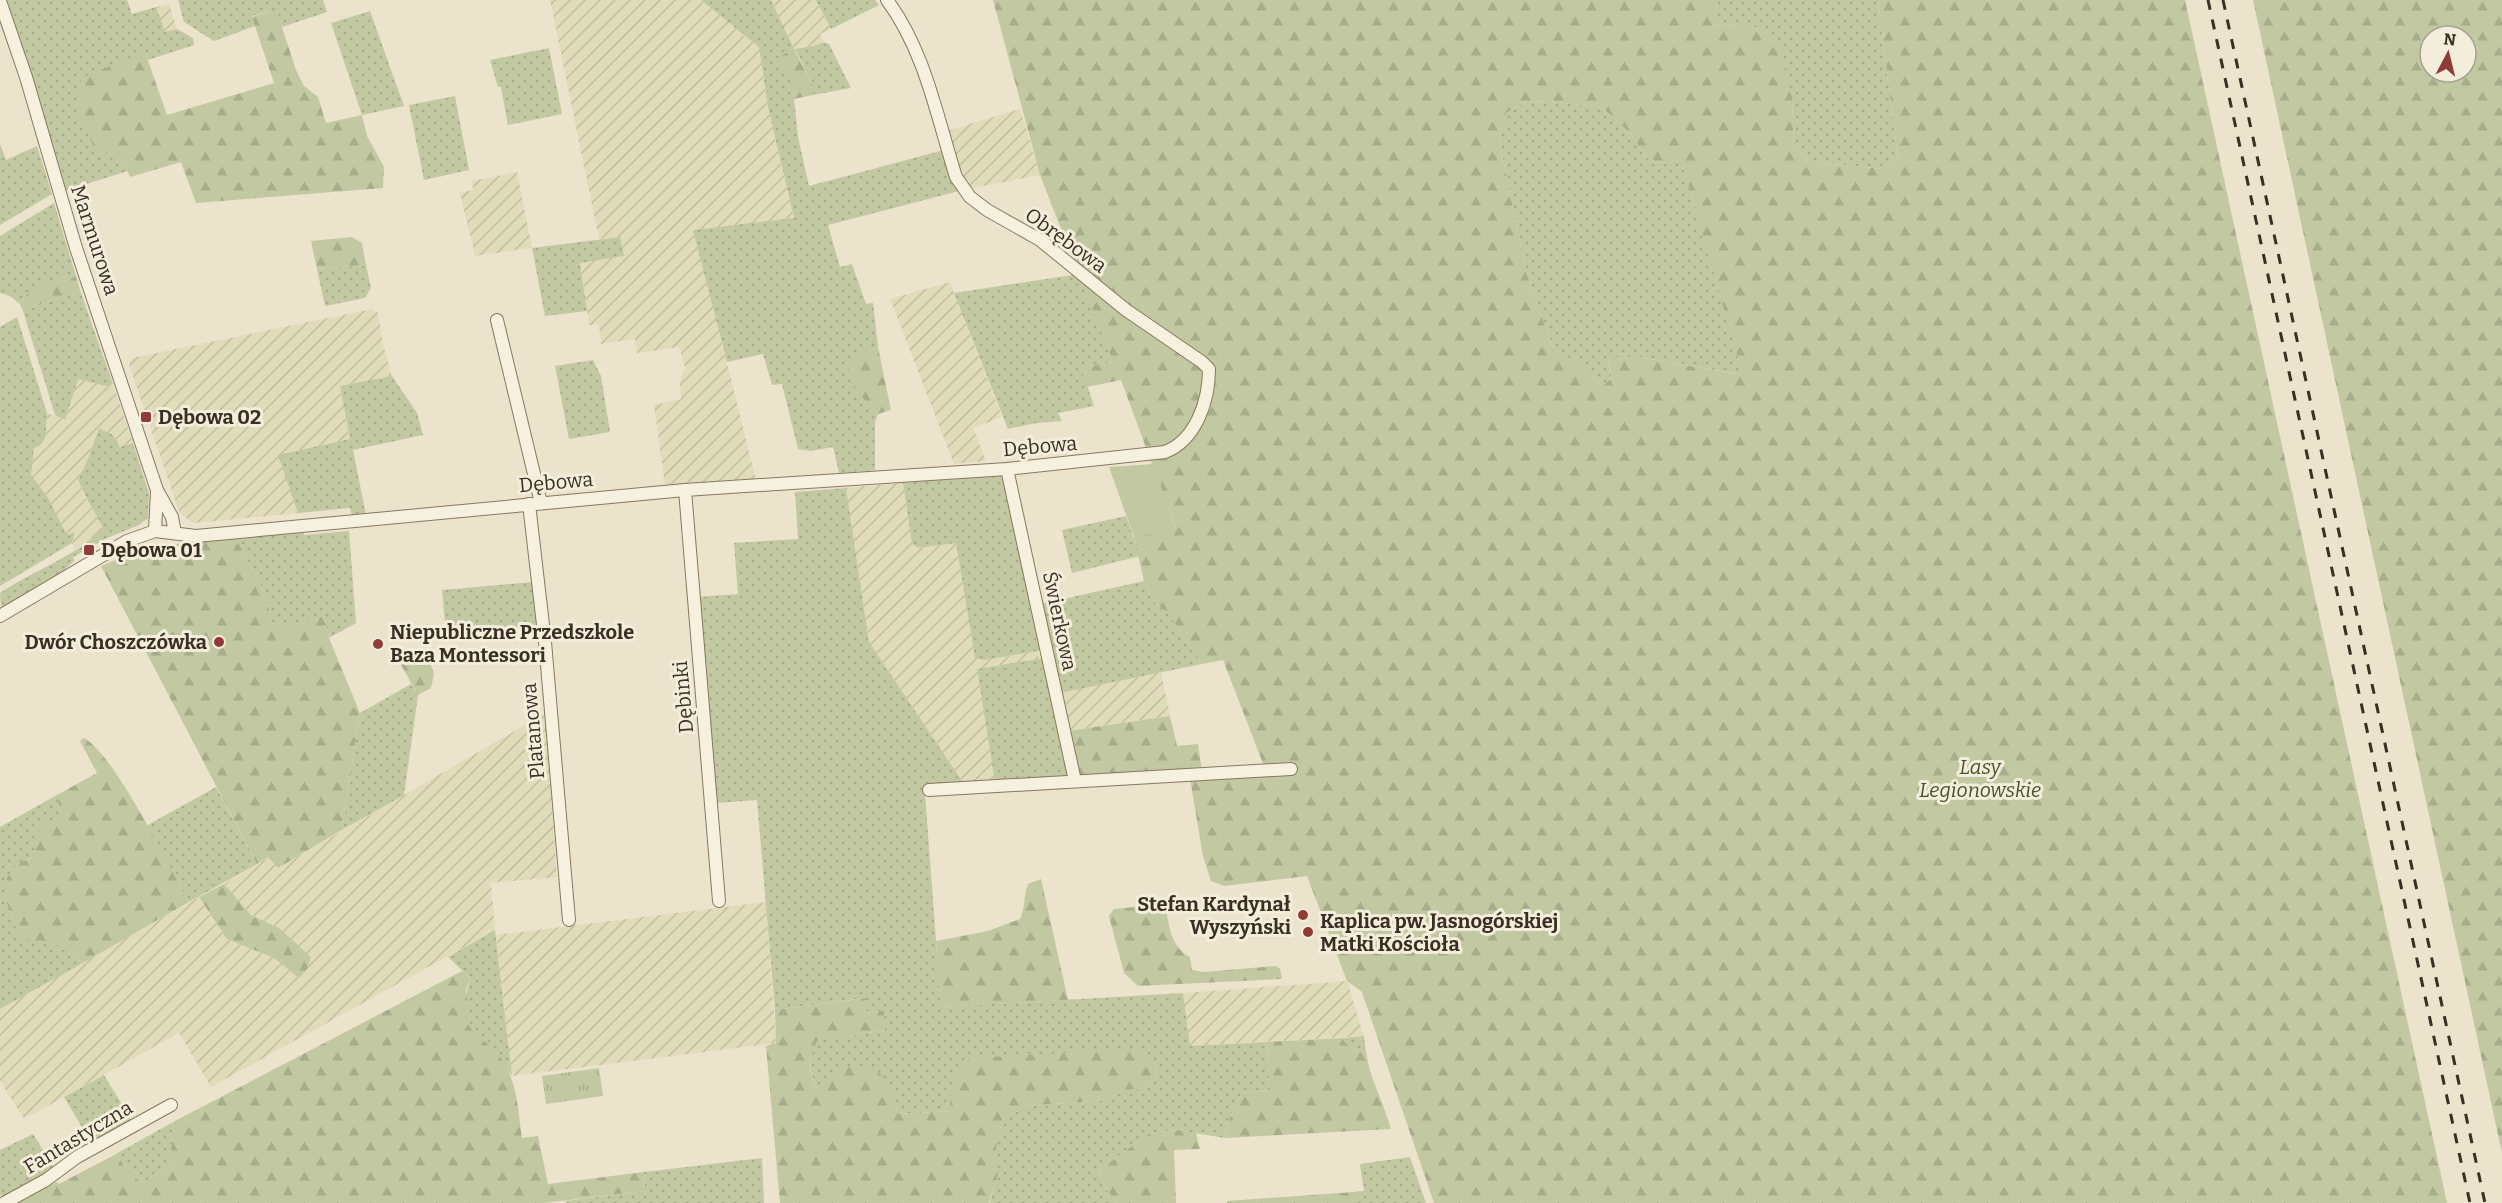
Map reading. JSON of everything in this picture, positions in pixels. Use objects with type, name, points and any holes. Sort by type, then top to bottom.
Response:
[{"type":"street","name":"Obrębowa","points":[[886,0],[900,19],[918,55],[956,177],[962,189],[987,210],[1040,240],[1126,310],[1209,369],[1209,380],[1199,419],[1187,437],[1175,448],[1165,452],[1138,456]]},
{"type":"street","name":"Marmurowa","points":[[0,2],[26,76],[76,248],[157,490],[172,517],[175,534]]},
{"type":"street","name":"Platanowa","points":[[497,320],[535,504],[569,920]]},
{"type":"street","name":"Dębowa","points":[[0,616],[127,541],[156,531],[196,536],[685,490],[1007,469],[1138,456]]},
{"type":"street","name":"Świerkowa","points":[[1007,469],[1075,781]]},
{"type":"street","name":"Marmurowa","points":[[156,531],[157,490]]},
{"type":"street","name":"Dębinki","points":[[685,490],[719,901]]},
{"type":"street","points":[[929,790],[1291,769]]},
{"type":"street","name":"Fantastyczna","points":[[4,1203],[46,1180],[77,1157],[171,1105]]},
{"type":"shaded area","points":[[550,0],[701,0],[759,47],[768,107],[794,219],[694,230],[756,480],[665,485],[654,405],[681,399],[680,381],[683,371],[686,370],[679,347],[637,353],[635,339],[601,344],[599,324],[589,325],[580,262],[624,256],[620,237],[599,239]]},
{"type":"shaded area","points":[[771,0],[816,0],[831,29],[820,34],[824,42],[794,49]]},
{"type":"shaded area","points":[[169,4],[177,29],[164,33],[156,7]]},
{"type":"shaded area","points":[[1020,109],[1040,175],[968,189],[946,131]]},
{"type":"shaded area","points":[[517,172],[532,248],[475,256],[460,193],[473,190],[472,181]]},
{"type":"shaded area","points":[[950,282],[1002,417],[973,428],[986,461],[954,464],[890,299]]},
{"type":"shaded area","points":[[372,309],[378,313],[383,345],[392,376],[340,386],[350,439],[279,455],[298,513],[194,523],[180,514],[129,365],[132,358]]},
{"type":"shaded area","points":[[78,379],[106,386],[113,384],[133,443],[119,447],[99,428],[78,480],[85,498],[91,502],[103,528],[98,535],[75,549],[72,543],[74,532],[67,536],[47,496],[31,475],[31,465],[34,448],[43,444],[46,439],[44,427],[47,413],[65,420]]},
{"type":"shaded area","points":[[903,483],[912,544],[919,548],[956,543],[975,658],[984,660],[1038,651],[1039,659],[977,669],[995,782],[964,784],[869,642],[846,488]]},
{"type":"shaded area","points":[[1161,672],[1170,716],[1068,731],[1060,693]]},
{"type":"shaded area","points":[[546,713],[557,877],[491,883],[495,930],[211,1087],[179,1033],[24,1119],[0,1081],[0,1009],[199,897],[227,939],[274,958],[300,978],[279,928],[251,915],[224,884],[269,857],[278,868]]},
{"type":"shaded area","points":[[766,902],[776,1043],[512,1076],[496,935]]},
{"type":"shaded area","points":[[1347,981],[1364,1036],[1190,1046],[1183,993]]},
{"type":"green space","points":[[5,0],[127,0],[132,14],[156,7],[165,32],[177,29],[193,38],[194,45],[148,60],[145,53],[86,129],[94,140],[94,153],[115,154],[124,162],[128,171],[64,191],[38,97]]},
{"type":"green space","points":[[178,0],[323,0],[327,12],[282,27],[276,9],[252,16],[255,26],[214,41],[184,22]]},
{"type":"green space","points":[[701,0],[771,0],[794,49],[824,42],[829,44],[851,88],[813,95],[813,85],[795,49],[788,70],[792,79],[798,137],[809,186],[944,150],[959,191],[828,225],[840,267],[852,264],[866,304],[873,303],[878,347],[861,353],[857,390],[878,414],[875,422],[875,470],[839,473],[833,447],[811,451],[798,449],[782,384],[772,385],[763,354],[727,362],[693,230],[794,218],[768,107],[759,47]]},
{"type":"green space","points":[[816,0],[875,0],[879,5],[831,29]]},
{"type":"green space","name":"Lasy Legionowskie","points":[[993,0],[1718,0],[1713,24],[1761,28],[1779,45],[1792,97],[1794,146],[1811,162],[1884,169],[1898,158],[1878,0],[2185,0],[2447,1203],[1434,1203],[1362,992],[1347,981],[1307,876],[1224,886],[1211,881],[1203,856],[1190,779],[1267,774],[1223,660],[1202,664],[1169,614],[1155,603],[1144,581],[1134,537],[1176,529],[1121,380],[1087,387],[1080,367],[1113,362],[1040,175]],"holes":[[[1549,101],[1603,108],[1631,134],[1646,158],[1664,164],[1681,159],[1743,375],[1638,357],[1608,357],[1612,377],[1603,386],[1575,362],[1553,348],[1526,272],[1499,139],[1506,113],[1527,102]]]},
{"type":"green space","points":[[1718,0],[1878,0],[1898,158],[1884,169],[1811,162],[1794,146],[1792,97],[1761,28],[1713,24]]},
{"type":"green space","points":[[2253,0],[2502,0],[2502,1153]]},
{"type":"green space","points":[[276,9],[296,70],[304,86],[318,97],[326,123],[362,115],[367,136],[384,167],[383,188],[196,203],[181,162],[130,177],[124,162],[115,154],[94,153],[92,142],[79,113],[81,78],[145,52],[167,115],[274,83],[252,17]]},
{"type":"green space","points":[[370,11],[404,106],[362,115],[331,23]]},
{"type":"green space","points":[[549,48],[562,114],[508,125],[501,87],[498,87],[490,60]]},
{"type":"green space","points":[[794,49],[813,85],[813,95],[794,99],[790,76],[773,60]]},
{"type":"green space","points":[[455,96],[469,170],[424,180],[409,105]]},
{"type":"green space","points":[[1549,101],[1603,108],[1631,134],[1646,158],[1664,164],[1681,159],[1744,375],[1638,357],[1608,358],[1612,377],[1603,386],[1575,362],[1553,348],[1526,272],[1499,139],[1506,113],[1527,102]]},
{"type":"green space","points":[[0,144],[6,160],[37,146],[52,194],[0,225]]},
{"type":"green space","points":[[54,203],[76,276],[66,282],[64,277],[23,298],[20,304],[10,296],[0,293],[0,236]]},
{"type":"green space","points":[[352,237],[362,243],[366,265],[317,269],[311,241]]},
{"type":"green space","points":[[620,237],[624,256],[580,263],[587,311],[545,316],[532,248]]},
{"type":"green space","points":[[366,265],[371,288],[365,298],[325,306],[317,269]]},
{"type":"green space","points":[[1073,275],[1081,279],[1113,362],[1081,367],[1094,406],[1058,413],[1062,421],[1036,423],[1008,429],[954,293]]},
{"type":"green space","points":[[76,276],[80,290],[23,311],[20,304],[23,298],[33,290],[64,277],[66,282]]},
{"type":"green space","points":[[80,290],[113,384],[106,386],[78,379],[65,420],[55,415],[23,311]]},
{"type":"green space","points":[[17,317],[47,413],[45,439],[43,443],[34,448],[31,475],[47,496],[67,535],[75,532],[72,543],[0,586],[0,327]]},
{"type":"green space","points":[[878,347],[891,410],[878,414],[852,381],[849,367],[856,355]]},
{"type":"green space","points":[[593,360],[601,376],[610,432],[569,439],[555,366]]},
{"type":"green space","points":[[392,376],[417,413],[423,435],[353,450],[366,515],[352,516],[350,508],[298,513],[278,455],[350,439],[340,386]]},
{"type":"green space","points":[[99,428],[113,435],[120,447],[133,443],[149,493],[148,518],[139,525],[107,538],[73,557],[74,561],[60,574],[7,606],[1,606],[0,593],[83,546],[103,528],[78,480]]},
{"type":"green space","points":[[1153,464],[1176,530],[1134,537],[1109,467]]},
{"type":"green space","points":[[998,473],[1005,478],[1040,648],[1038,651],[984,660],[975,658],[956,543],[918,548],[912,544],[903,483]]},
{"type":"green space","points":[[846,488],[869,642],[964,784],[925,794],[941,1007],[1183,993],[1190,1046],[1267,1042],[1270,1091],[1242,1093],[1226,1126],[1225,1138],[1177,1130],[1150,1133],[1098,1171],[1105,1188],[1117,1203],[990,1203],[997,1173],[995,1154],[1002,1120],[1026,1106],[1107,1100],[1122,1090],[1139,1089],[1150,1085],[1157,1073],[1154,1062],[950,1111],[898,1114],[893,1094],[817,1088],[811,1070],[812,1053],[816,1041],[885,1030],[883,1011],[860,1011],[865,998],[775,1010],[757,800],[716,803],[697,597],[738,594],[734,543],[798,539],[795,492]]},
{"type":"green space","points":[[1126,516],[1140,556],[1072,573],[1062,530]]},
{"type":"green space","points":[[303,530],[304,535],[349,531],[356,623],[329,638],[324,615],[286,626],[272,623],[265,593],[235,537]]},
{"type":"green space","points":[[235,537],[265,593],[272,623],[286,626],[324,615],[329,638],[360,713],[342,830],[278,868],[268,857],[257,864],[101,566],[151,549]]},
{"type":"green space","points":[[1144,581],[1155,603],[1169,614],[1202,664],[1060,693],[1041,604]]},
{"type":"green space","points":[[533,582],[538,626],[446,634],[442,590]]},
{"type":"green space","points":[[426,650],[434,674],[431,688],[418,695],[401,665]]},
{"type":"green space","points":[[1043,658],[1070,774],[1067,779],[995,782],[977,669]]},
{"type":"green space","points":[[411,684],[418,695],[404,795],[342,830],[360,713]]},
{"type":"green space","points":[[1170,716],[1177,746],[1198,744],[1202,771],[1081,778],[1077,775],[1068,731]]},
{"type":"green space","points":[[84,738],[97,748],[126,788],[189,902],[81,964],[69,947],[32,941],[15,935],[16,923],[6,902],[7,878],[16,865],[37,855],[33,838],[45,823],[61,819],[57,795],[97,773],[80,741]]},
{"type":"green space","points":[[216,787],[257,864],[189,902],[146,826]]},
{"type":"green space","points":[[57,795],[61,819],[38,855],[26,860],[6,902],[16,923],[53,944],[69,947],[81,964],[0,1009],[0,827]]},
{"type":"green space","points":[[1041,879],[1068,1000],[941,1007],[936,941],[988,931],[1020,919],[1028,884]]},
{"type":"green space","points":[[224,884],[251,915],[279,928],[311,957],[307,969],[299,978],[274,958],[227,939],[199,897]]},
{"type":"green space","points":[[1165,904],[1171,934],[1178,947],[1190,957],[1192,970],[1203,972],[1276,966],[1280,969],[1282,979],[1138,986],[1124,973],[1109,916],[1114,909]]},
{"type":"green space","points":[[495,930],[512,1076],[494,1050],[474,1034],[464,1019],[471,979],[448,957]]},
{"type":"green space","points":[[462,971],[471,979],[466,989],[468,1005],[465,1019],[475,1033],[493,1049],[507,1069],[515,1091],[522,1138],[538,1136],[548,1184],[644,1172],[645,1191],[544,1203],[17,1203],[116,1154],[132,1177],[144,1182],[170,1166],[173,1122]]},
{"type":"green space","points":[[866,998],[860,1011],[884,1011],[885,1030],[817,1041],[812,1054],[810,1070],[817,1088],[841,1067],[870,1066],[877,1069],[893,1094],[898,1114],[950,1111],[953,1082],[970,1058],[1144,1049],[1154,1062],[1157,1073],[1150,1085],[1139,1089],[1122,1090],[1107,1100],[1026,1106],[1002,1120],[995,1154],[998,1173],[989,1203],[780,1203],[766,1046],[776,1043],[775,1010]]},
{"type":"green space","points":[[1364,1036],[1366,1052],[1352,1048],[1342,1038]]},
{"type":"green space","points":[[1342,1038],[1352,1048],[1366,1052],[1391,1129],[1225,1138],[1226,1126],[1242,1093],[1270,1091],[1267,1042]]},
{"type":"green space","points":[[599,1068],[603,1096],[546,1104],[542,1076]]},
{"type":"green space","points":[[104,1075],[132,1121],[92,1144],[64,1097]]},
{"type":"green space","points":[[173,1122],[170,1166],[144,1182],[132,1177],[116,1154]]},
{"type":"green space","points":[[1177,1130],[1196,1133],[1200,1149],[1174,1150],[1176,1203],[1117,1203],[1105,1188],[1098,1171],[1150,1133]]},
{"type":"green space","points":[[33,1134],[53,1166],[41,1179],[3,1198],[0,1194],[0,1150]]},
{"type":"green space","points":[[1410,1157],[1426,1203],[1354,1203],[1353,1192],[1364,1191],[1360,1164]]},
{"type":"green space","points":[[762,1158],[764,1203],[567,1203],[565,1201],[645,1191],[644,1172]]},
{"type":"green space","points":[[1353,1192],[1354,1203],[1227,1203],[1227,1201]]},
{"type":"railway","points":[[2208,0],[2470,1203]]},
{"type":"railway","points":[[2223,0],[2485,1203]]},
{"type":"place","name":"Dębowa 02","points":[[146,417]]},
{"type":"place","name":"Dębowa 01","points":[[89,550]]},
{"type":"place","name":"Dwór Choszczówka","points":[[219,642]]},
{"type":"place","name":"Niepubliczne Przedszkole Baza Montessori","points":[[378,644]]},
{"type":"place","name":"Stefan Kardynał Wyszyński","points":[[1303,915]]},
{"type":"place","name":"Kaplica pw. Jasnogórskiej Matki Kościoła","points":[[1308,932]]}]
